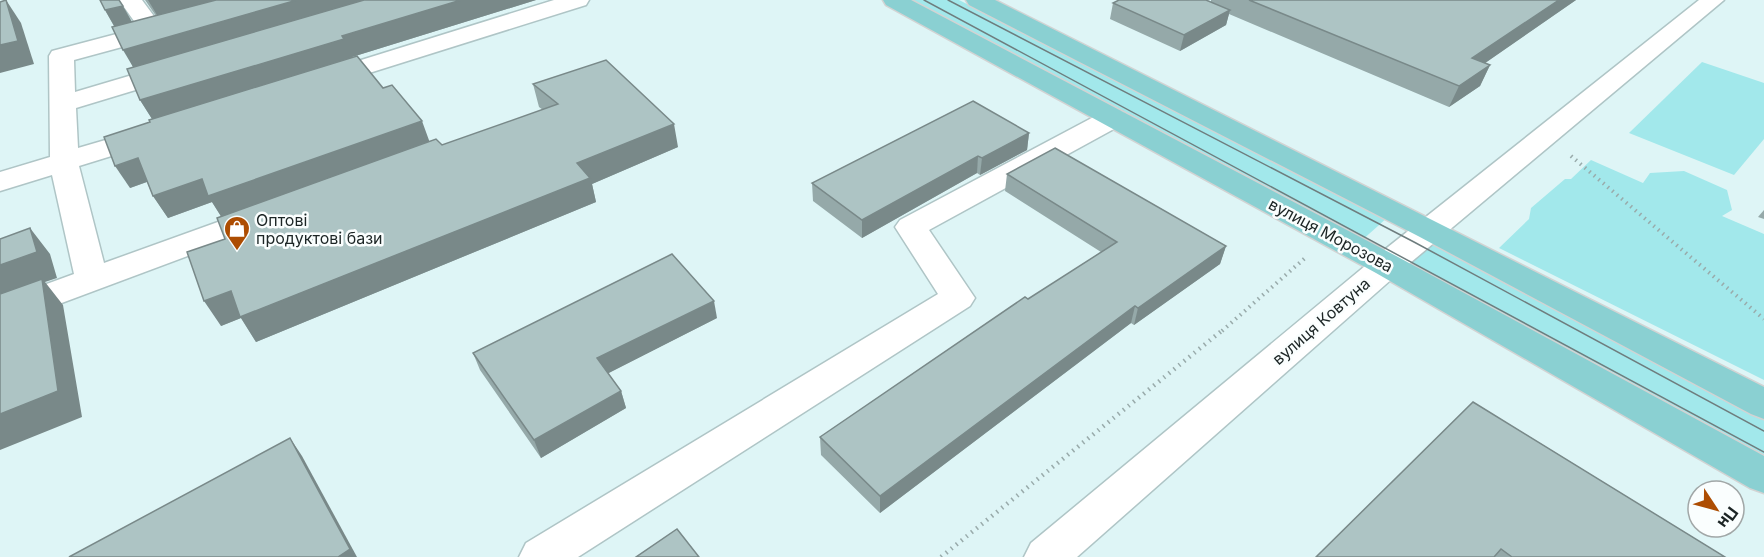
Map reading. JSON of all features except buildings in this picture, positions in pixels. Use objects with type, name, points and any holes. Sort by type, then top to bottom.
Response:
[{"type":"main road","name":"вулиця Морозова","points":[[894,0],[1387,265],[1764,476]]},
{"type":"main road","points":[[978,0],[1429,229],[1764,404]]},
{"type":"street","points":[[130,0],[153,31]]},
{"type":"street","points":[[304,86],[578,0]]},
{"type":"street","name":"вулиця Ковтуна","points":[[1046,557],[1429,229],[1713,0]]},
{"type":"street","points":[[92,280],[64,162],[61,56],[185,23]]},
{"type":"street","points":[[62,104],[197,64]]},
{"type":"street","points":[[541,557],[958,298],[911,227],[1113,118]]},
{"type":"street","points":[[0,182],[178,126]]},
{"type":"street","points":[[0,314],[289,207]]},
{"type":"path","points":[[1566,151],[1764,319]]},
{"type":"path","points":[[941,557],[1232,322],[1306,257]]},
{"type":"shaded area","points":[[911,0],[959,0],[1388,217],[1360,242]]},
{"type":"shaded area","points":[[1702,62],[1764,83],[1764,139],[1734,175],[1629,133]]},
{"type":"shaded area","points":[[1591,160],[1643,183],[1650,173],[1684,171],[1727,190],[1732,210],[1722,216],[1764,234],[1764,380],[1499,248],[1529,219],[1531,208],[1565,179],[1571,179]]},
{"type":"shaded area","points":[[1432,238],[1764,413],[1764,465],[1402,266]]},
{"type":"tram line","points":[[924,0],[1764,452]]},
{"type":"tram line","points":[[948,0],[1414,242],[1764,431]]},
{"type":"place","name":"Оптові продуктові бази","points":[[237,252]]}]
